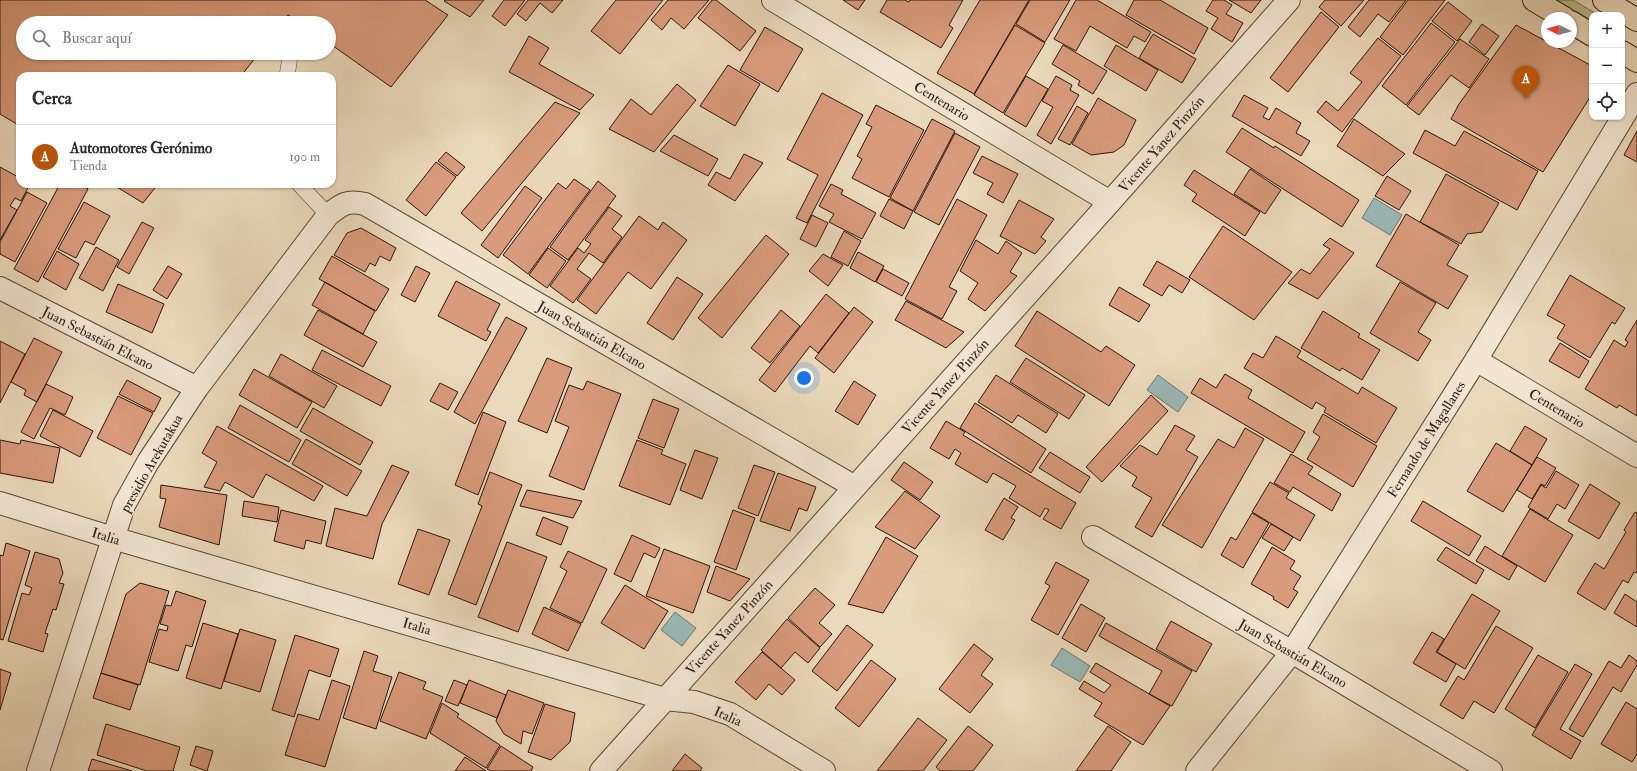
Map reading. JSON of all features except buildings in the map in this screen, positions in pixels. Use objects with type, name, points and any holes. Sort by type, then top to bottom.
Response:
[{"type":"main road","points":[[1534,0],[1554,12]]},
{"type":"main road","points":[[1604,0],[1637,20]]},
{"type":"main road","points":[[1577,25],[1589,32]]},
{"type":"main road","points":[[1625,54],[1637,61]]},
{"type":"street","name":"Centenario","points":[[773,0],[1110,202]]},
{"type":"street","name":"Vicente Yanez Pinzón","points":[[601,771],[1289,0]]},
{"type":"street","name":"Fernando de Magallanes","points":[[1197,771],[1292,652],[1476,360],[1637,94]]},
{"type":"street","name":"Juan Sebastián Elcano","points":[[328,215],[345,203],[355,202],[365,204],[855,487]]},
{"type":"street","name":"presidio Arekutakua","points":[[38,771],[124,505],[148,462],[196,388],[328,215]]},
{"type":"street","name":"Juan Sebastián Elcano","points":[[0,288],[196,388]]},
{"type":"street","name":"Centenario","points":[[1476,360],[1637,456]]},
{"type":"street","name":"Italia","points":[[0,503],[113,538],[665,698],[694,702],[730,714],[824,771]]},
{"type":"street","name":"Juan Sebastián Elcano","points":[[1093,537],[1292,652],[1491,771]]},
{"type":"lane","points":[[288,72],[290,60]]},
{"type":"lane","points":[[303,188],[328,215]]},
{"type":"green space","points":[[1557,0],[1573,0],[1593,12],[1589,12],[1589,19]]},
{"type":"water","points":[[1374,198],[1402,215],[1390,235],[1362,218]]},
{"type":"water","points":[[1158,375],[1188,397],[1178,412],[1147,390]]},
{"type":"water","points":[[675,612],[696,628],[682,646],[661,630]]},
{"type":"water","points":[[1062,648],[1090,666],[1080,682],[1051,665]]},
{"type":"place","name":"Automotores Gerónimo","points":[[1526,99]]}]
